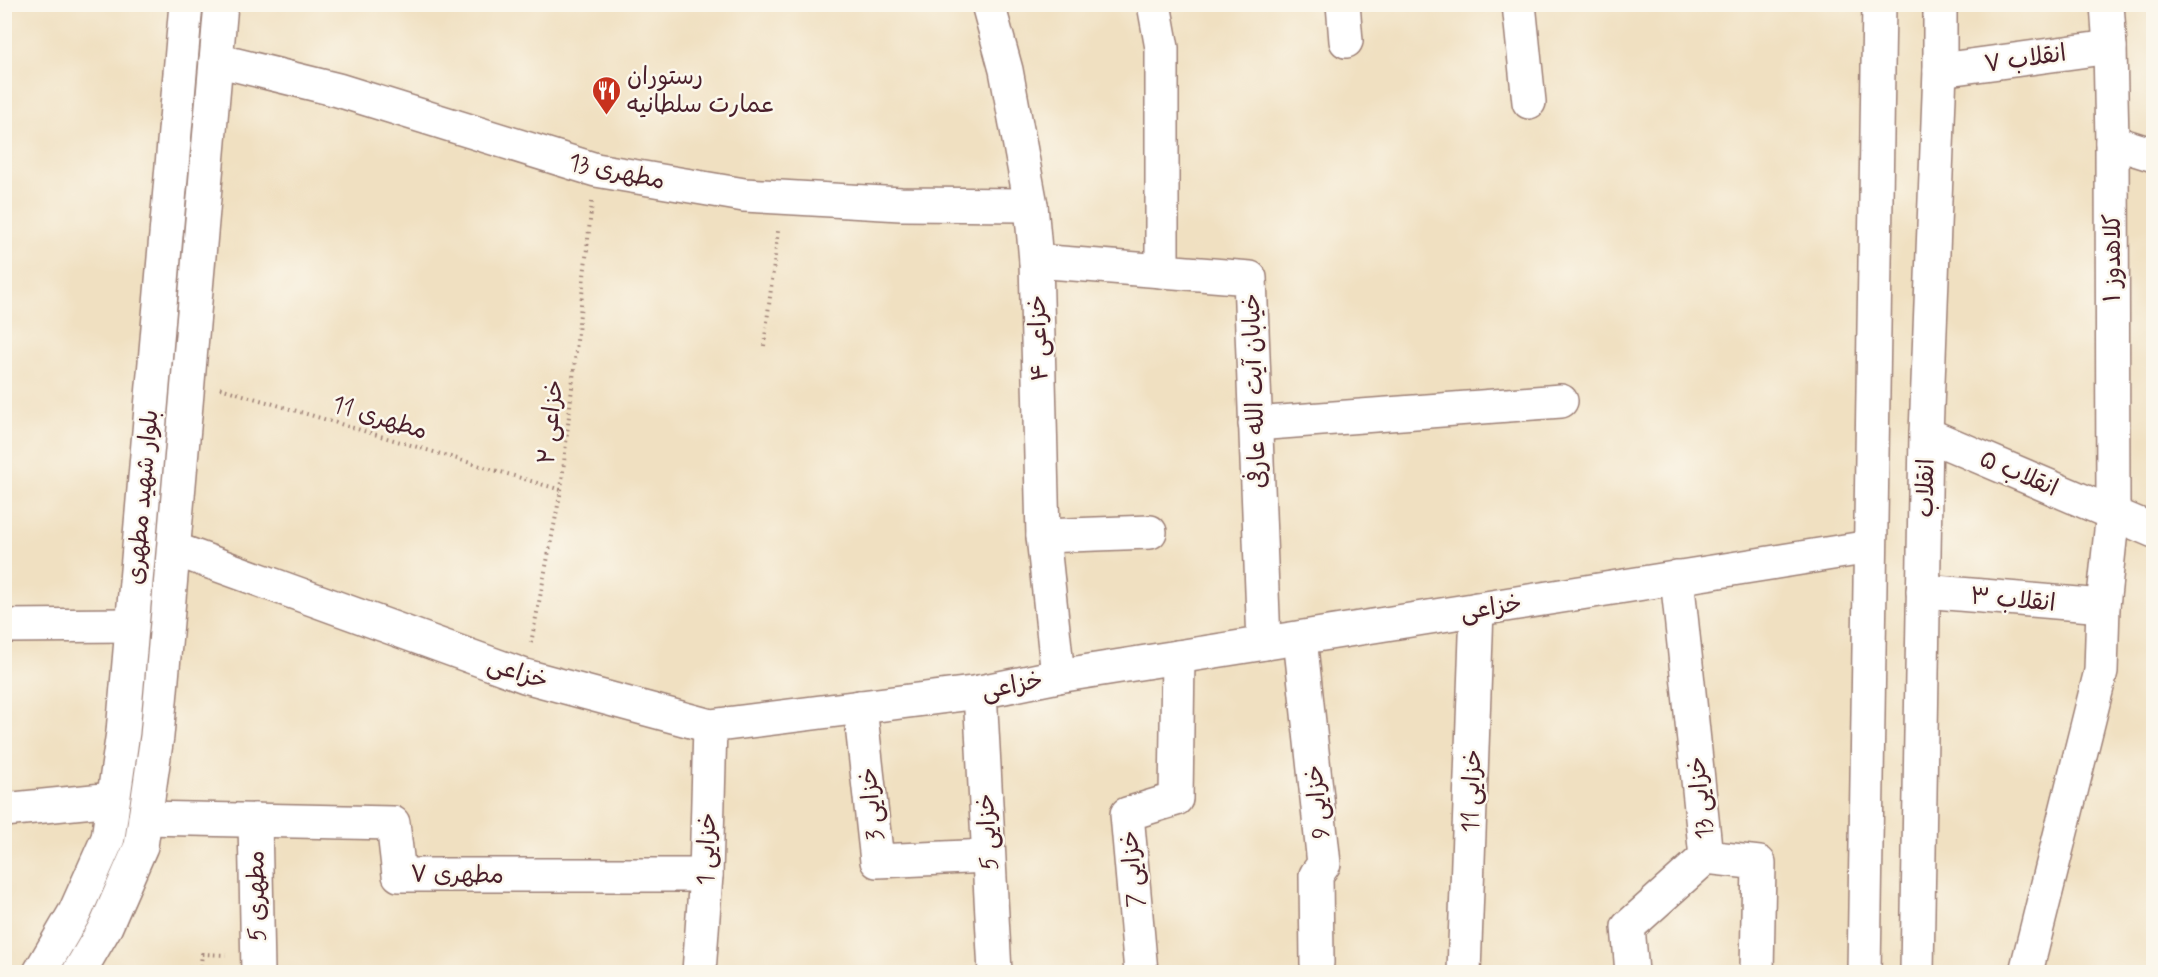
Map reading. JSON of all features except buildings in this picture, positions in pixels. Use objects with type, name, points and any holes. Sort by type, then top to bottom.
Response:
[{"type":"street","name":"بلوار شهید مطهری","points":[[40,972],[75,912],[108,838],[123,732],[186,4]]},
{"type":"street","name":"بلوار شهید مطهری","points":[[79,972],[106,926],[141,846],[157,736],[221,4]]},
{"type":"street","name":"خزاعی ۴","points":[[988,4],[1006,70],[1031,205],[1036,261],[1043,536],[1058,676]]},
{"type":"street","points":[[1036,261],[1162,271],[1162,48],[1154,4]]},
{"type":"street","points":[[1343,4],[1346,41]]},
{"type":"street","points":[[1519,4],[1529,102]]},
{"type":"street","points":[[1864,972],[1879,4]]},
{"type":"street","name":"انقلاب","points":[[1917,972],[1926,434],[1940,70],[1940,4]]},
{"type":"street","name":"کلاهدوز ۱","points":[[2026,972],[2102,671],[2103,606],[2112,512],[2112,142],[2107,4]]},
{"type":"street","name":"انقلاب ۷","points":[[1940,70],[2110,47]]},
{"type":"street","name":"مطهری 13","points":[[216,60],[339,90],[596,170],[744,195],[901,204],[1031,205]]},
{"type":"street","points":[[2112,142],[2154,154]]},
{"type":"street","name":"خیابان آیت الله عارفی","points":[[1162,271],[1250,278],[1264,644]]},
{"type":"street","points":[[1255,423],[1561,401]]},
{"type":"street","name":"انقلاب ۵","points":[[1926,434],[2154,531]]},
{"type":"street","points":[[1043,536],[1150,532]]},
{"type":"street","name":"خزاعی","points":[[174,549],[525,676],[710,726],[980,692],[1058,676],[1870,547]]},
{"type":"street","name":"خزایی 13","points":[[1677,577],[1706,857],[1759,863],[1757,972]]},
{"type":"street","name":"انقلاب ۳","points":[[1923,591],[2103,606]]},
{"type":"street","name":"خزایی 11","points":[[1464,972],[1477,609]]},
{"type":"street","points":[[4,626],[131,625]]},
{"type":"street","name":"خزایی 9","points":[[1300,638],[1324,864],[1316,874],[1317,963]]},
{"type":"street","name":"خزایی 7","points":[[1141,972],[1127,814],[1176,799],[1178,657]]},
{"type":"street","name":"خزایی 5","points":[[980,692],[995,972]]},
{"type":"street","name":"خزایی 3","points":[[860,707],[877,861],[988,856]]},
{"type":"street","name":"خزایی 1","points":[[699,972],[706,875],[710,726]]},
{"type":"street","points":[[4,810],[113,799]]},
{"type":"street","name":"مطهری ۷","points":[[145,818],[393,823],[399,874],[706,875]]},
{"type":"street","name":"مطهری 5","points":[[255,820],[258,972]]},
{"type":"street","points":[[1632,972],[1628,927],[1706,857]]},
{"type":"path","name":"خزاعی ۲","points":[[525,676],[561,490],[596,170]]},
{"type":"path","points":[[764,346],[782,197]]},
{"type":"path","name":"مطهری 11","points":[[188,378],[561,490]]},
{"type":"place","name":"رستوران عمارت سلطانیه","points":[[606,116]]}]
